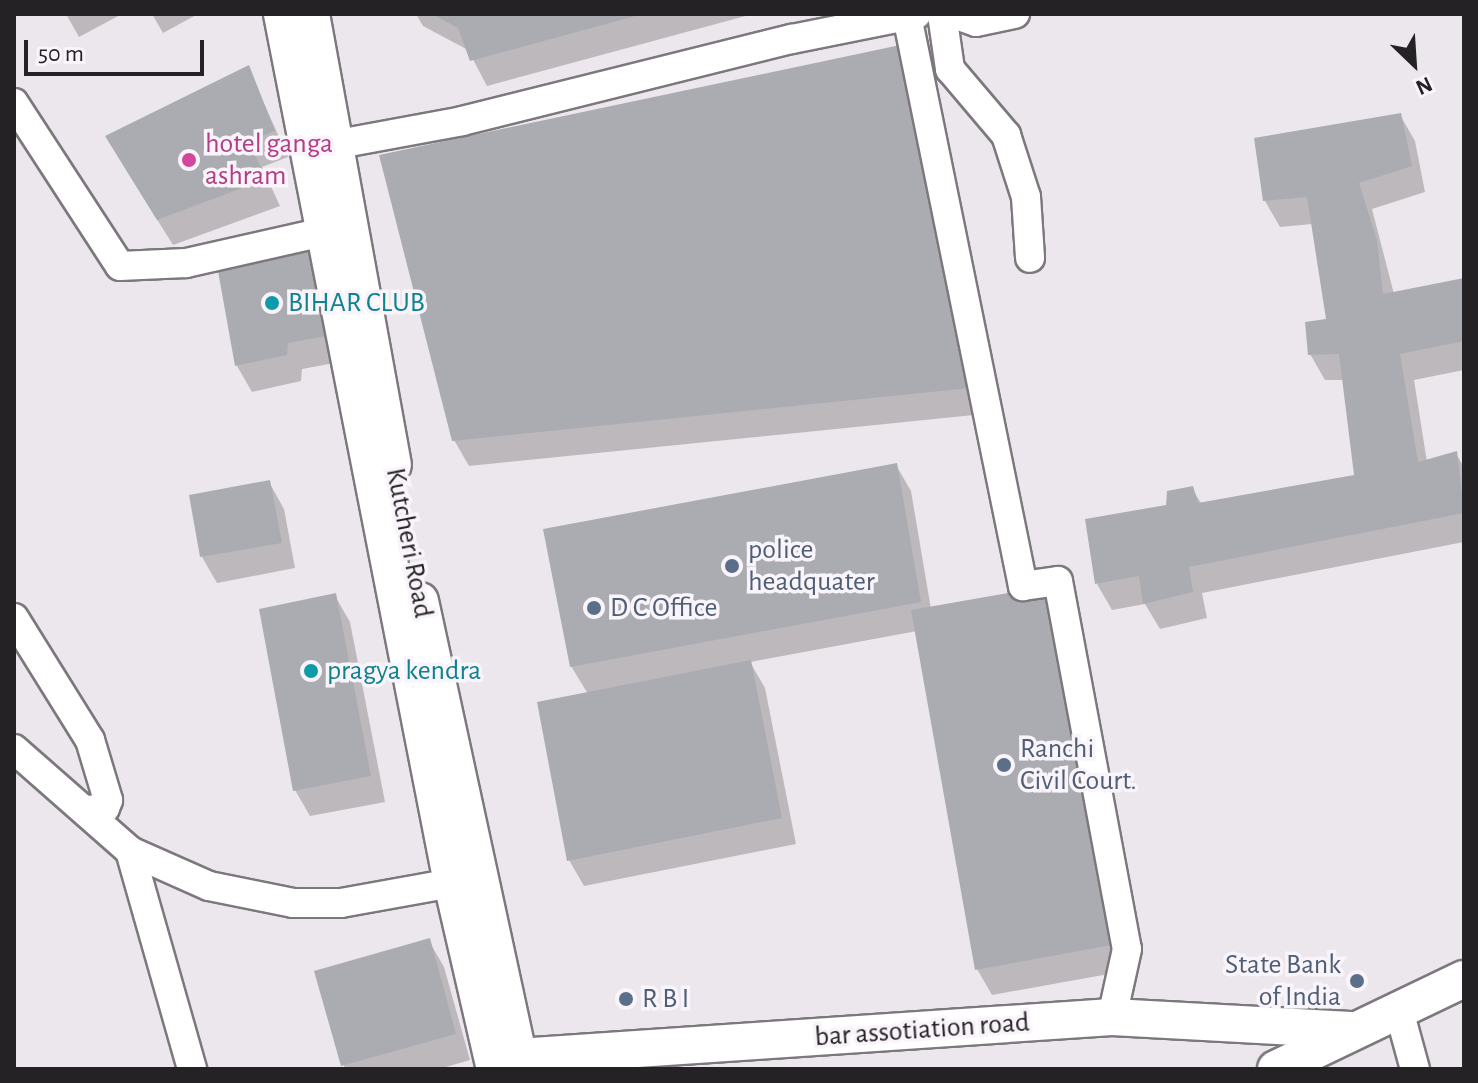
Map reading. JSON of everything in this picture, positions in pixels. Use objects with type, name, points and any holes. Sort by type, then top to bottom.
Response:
[{"type":"main road","points":[[282,14],[322,146],[324,232],[452,883],[501,1066]]},
{"type":"main road","name":"Kutcheri Road","points":[[311,14],[322,146],[407,542],[501,1066]]},
{"type":"main road","points":[[1276,1069],[1398,1007],[1464,979]]},
{"type":"main road","name":"bar assotiation road","points":[[501,1066],[1112,1017],[1351,1030]]},
{"type":"street","points":[[942,14],[950,69],[1006,135],[1026,197],[1030,258]]},
{"type":"street","points":[[954,14],[976,22],[1015,14]]},
{"type":"street","points":[[322,146],[462,121],[912,15],[1023,586],[1058,581],[1127,949],[1112,1017]]},
{"type":"street","points":[[14,103],[120,266],[186,263],[324,232]]},
{"type":"street","points":[[14,618],[90,740],[108,800],[105,808],[89,810]]},
{"type":"street","points":[[14,749],[89,810],[130,851],[209,886],[293,903],[341,903],[452,883]]},
{"type":"street","points":[[130,851],[192,1069]]},
{"type":"street","points":[[1398,1007],[1415,1069]]},
{"type":"building","points":[[432,14],[639,15],[470,61],[458,28]]},
{"type":"building","points":[[905,44],[970,388],[452,441],[379,155]]},
{"type":"building","name":"hotel ganga ashram","points":[[249,65],[275,131],[249,141],[266,179],[157,220],[105,136]]},
{"type":"building","points":[[1401,113],[1412,166],[1359,183],[1377,240],[1383,294],[1464,278],[1464,341],[1400,354],[1418,462],[1457,451],[1464,513],[1189,567],[1193,592],[1143,604],[1139,576],[1095,584],[1085,519],[1166,505],[1167,491],[1193,486],[1198,503],[1354,475],[1339,354],[1308,355],[1305,322],[1326,319],[1307,197],[1263,201],[1254,138]]},
{"type":"building","name":"BIHAR CLUB","points":[[311,248],[326,336],[288,343],[287,355],[235,366],[218,271]]},
{"type":"building","name":"police headquater","points":[[897,463],[921,602],[570,667],[543,529]]},
{"type":"building","points":[[270,480],[282,543],[200,557],[189,495]]},
{"type":"building","points":[[1053,585],[1117,944],[975,970],[911,610]]},
{"type":"building","name":"pragya kendra","points":[[336,593],[371,776],[293,791],[259,609]]},
{"type":"building","points":[[751,660],[782,818],[567,861],[537,702]]},
{"type":"building","points":[[430,938],[456,1034],[341,1066],[314,971]]},
{"type":"place","name":"hotel ganga ashram","points":[[189,160]]},
{"type":"place","name":"BIHAR CLUB","points":[[272,303]]},
{"type":"place","name":"police headquater","points":[[732,566]]},
{"type":"place","name":"D C Office","points":[[594,608]]},
{"type":"place","name":"pragya kendra","points":[[311,671]]},
{"type":"place","name":"Ranchi Civil Court.","points":[[1004,765]]},
{"type":"place","name":"State Bank of India","points":[[1357,981]]},
{"type":"place","name":"R B I","points":[[626,999]]}]
